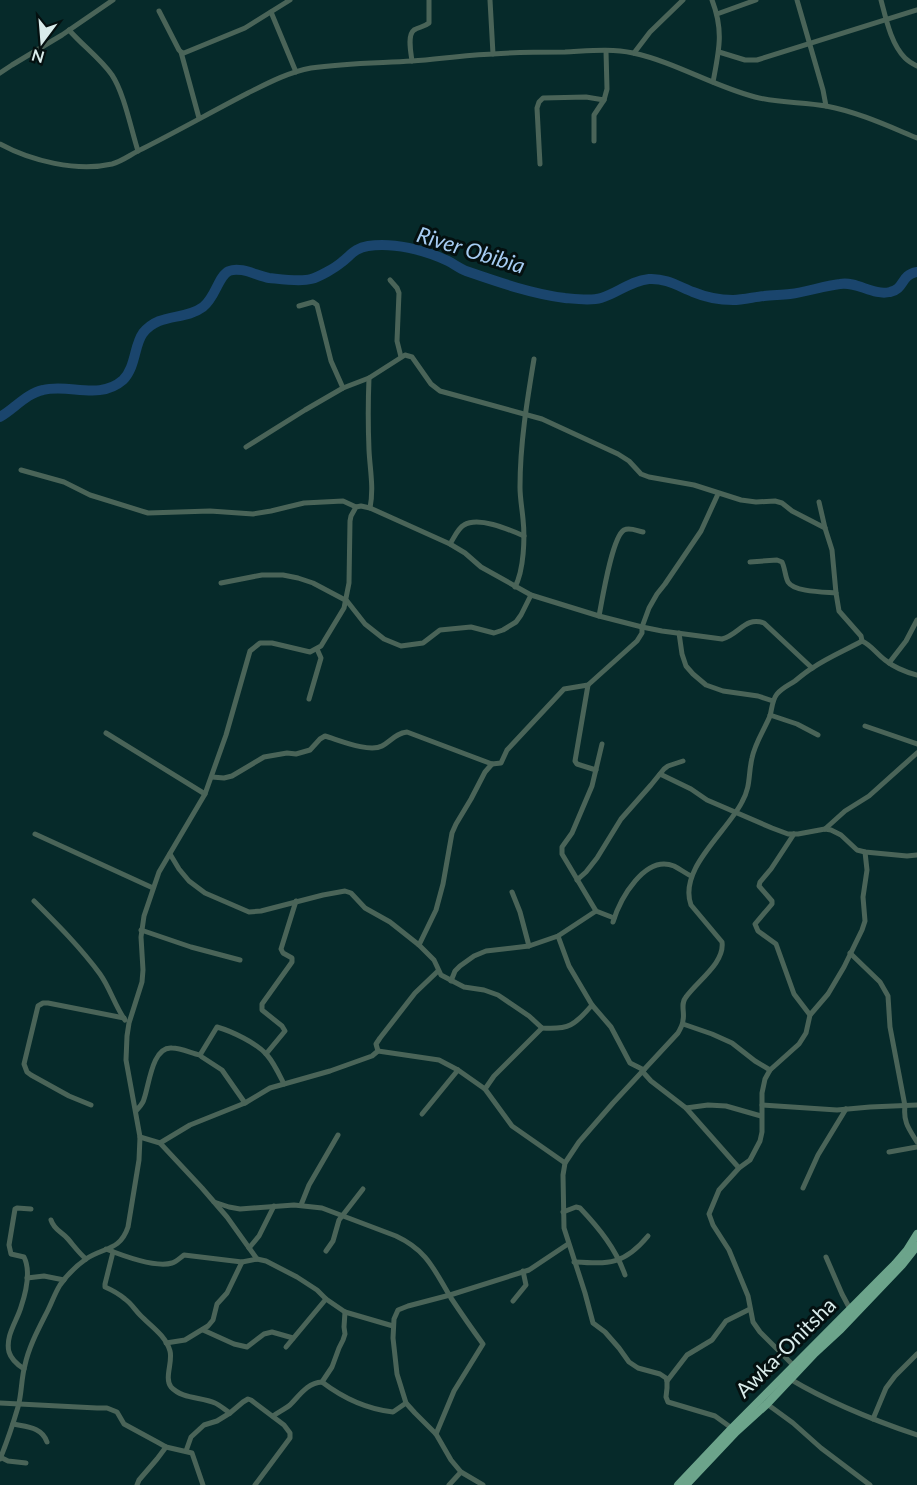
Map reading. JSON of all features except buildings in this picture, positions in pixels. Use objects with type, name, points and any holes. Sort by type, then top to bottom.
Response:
[{"type":"main road","name":"Awka-Onitsha","points":[[686,1485],[734,1430],[767,1404],[794,1366],[895,1264],[916,1239]]},
{"type":"main road","name":"Awka-Onitsha","points":[[678,1485],[787,1378],[841,1329],[902,1265],[916,1239]]},
{"type":"street","points":[[0,74],[113,0]]},
{"type":"street","points":[[181,52],[184,53],[245,28],[289,0]]},
{"type":"street","points":[[412,61],[411,34],[414,30],[429,23],[429,0]]},
{"type":"street","points":[[490,0],[493,54]]},
{"type":"street","points":[[634,53],[650,32],[683,0]]},
{"type":"street","points":[[712,0],[720,32],[713,82]]},
{"type":"street","points":[[717,14],[756,0]]},
{"type":"street","points":[[797,0],[826,106]]},
{"type":"street","points":[[881,0],[898,50],[917,66]]},
{"type":"street","points":[[718,52],[751,62],[917,10]]},
{"type":"street","points":[[159,11],[181,52],[199,118]]},
{"type":"street","points":[[271,12],[296,72]]},
{"type":"street","points":[[69,30],[99,58],[113,76],[119,87],[138,151]]},
{"type":"street","points":[[594,141],[594,115],[607,89],[606,51]]},
{"type":"street","points":[[0,144],[35,158],[64,166],[104,165],[128,158],[199,118],[296,72],[357,63],[493,54],[606,51],[634,53],[753,97],[826,106],[866,117],[917,138]]},
{"type":"street","points":[[540,164],[537,108],[539,102],[543,98],[604,99]]},
{"type":"street","points":[[390,280],[399,293],[397,341],[401,357]]},
{"type":"street","points":[[299,306],[313,302],[317,305],[331,361],[343,388]]},
{"type":"street","points":[[246,447],[343,388],[369,378],[405,355],[411,356],[431,384],[440,391],[555,424],[618,454],[641,474],[694,485],[741,500],[782,503],[792,511],[825,528]]},
{"type":"street","points":[[515,587],[520,574],[524,536],[520,487],[525,414],[534,358]]},
{"type":"street","points":[[369,378],[369,451],[373,491],[370,508]]},
{"type":"street","points":[[21,470],[64,482],[90,495],[148,513],[210,511],[253,514],[304,503],[344,501],[356,507],[370,508],[450,544],[481,567],[531,595],[599,616],[642,627],[722,639],[751,621],[757,620],[764,623],[812,668]]},
{"type":"street","points":[[212,777],[232,776],[264,757],[302,753],[310,750],[325,736],[372,749],[381,747],[400,732],[407,732],[492,764],[501,763],[507,750],[564,689],[588,685],[627,648],[632,646],[642,633],[649,608],[701,531],[718,494]]},
{"type":"street","points":[[819,502],[832,550],[839,611],[861,636],[862,641],[889,663],[907,673],[917,675]]},
{"type":"street","points":[[26,1463],[0,1458],[19,1404],[24,1369],[36,1333],[60,1286],[76,1266],[96,1253],[114,1247],[126,1234],[128,1227],[140,1137],[126,1060],[126,1021],[142,982],[141,930],[153,888],[159,872],[205,794],[252,648],[260,643],[272,643],[310,652],[317,649],[344,608],[349,583],[350,521],[356,507]]},
{"type":"street","points":[[450,544],[466,523],[493,523],[524,536]]},
{"type":"street","points":[[599,616],[606,578],[622,532],[627,529],[643,532]]},
{"type":"street","points":[[750,562],[777,560],[782,562],[790,585],[836,593]]},
{"type":"street","points":[[221,583],[262,575],[283,575],[313,583],[346,601],[371,629],[384,639],[401,646],[423,643],[440,630],[471,627],[494,633],[516,622],[531,595]]},
{"type":"street","points":[[889,663],[917,620]]},
{"type":"street","points":[[679,633],[686,666],[706,685],[723,692],[758,696],[773,701]]},
{"type":"street","points":[[667,1381],[663,1375],[638,1368],[628,1362],[605,1332],[593,1323],[564,1228],[563,1175],[565,1163],[579,1142],[678,1033],[683,1024],[684,1000],[722,953],[722,942],[691,905],[689,898],[691,876],[736,813],[747,791],[755,746],[770,715],[773,701],[783,688],[812,668],[862,641]]},
{"type":"street","points":[[309,699],[321,658],[317,649]]},
{"type":"street","points":[[588,685],[575,761],[577,764],[596,770]]},
{"type":"street","points":[[770,715],[818,735]]},
{"type":"street","points":[[865,726],[917,744]]},
{"type":"street","points":[[106,733],[205,794]]},
{"type":"street","points":[[602,744],[592,786],[572,833],[562,847],[562,854],[596,910],[614,920],[633,884],[653,866],[674,867],[691,876]]},
{"type":"street","points":[[825,829],[845,811],[869,796],[917,753]]},
{"type":"street","points":[[577,879],[586,872],[621,819],[664,769],[683,761]]},
{"type":"street","points":[[420,945],[436,910],[456,824],[485,772],[492,764]]},
{"type":"street","points":[[660,774],[691,789],[707,800],[788,834],[825,829],[835,831],[857,850],[907,856],[917,855]]},
{"type":"street","points":[[35,834],[153,888]]},
{"type":"street","points":[[794,834],[760,882],[760,889],[772,901],[772,904],[755,924],[758,931],[776,944],[794,994],[810,1016]]},
{"type":"street","points":[[794,1366],[753,1322],[748,1296],[729,1250],[713,1225],[709,1214],[719,1190],[739,1168],[750,1160],[760,1141],[762,1093],[765,1079],[770,1070],[799,1044],[806,1033],[810,1016],[828,994],[862,930],[865,921],[863,897],[867,870],[865,852]]},
{"type":"street","points":[[170,854],[189,881],[205,892],[245,911],[261,911],[345,891],[351,893],[365,908],[390,922],[420,945],[434,960],[441,975],[464,987],[498,995],[529,1016],[542,1028],[566,1028],[575,1023],[592,1005]]},
{"type":"street","points":[[512,892],[529,946]]},
{"type":"street","points":[[34,901],[61,927],[101,975],[126,1021]]},
{"type":"street","points":[[266,1054],[285,1031],[261,1007],[292,962],[292,958],[283,953],[281,949],[296,901]]},
{"type":"street","points":[[451,981],[455,971],[474,956],[486,951],[529,946],[558,936],[596,910]]},
{"type":"street","points":[[141,930],[240,960]]},
{"type":"street","points":[[558,936],[570,966],[592,1005],[611,1027],[630,1063],[643,1071],[651,1081],[686,1108],[739,1168]]},
{"type":"street","points":[[850,953],[880,982],[888,996],[890,1027],[905,1107],[904,1116],[917,1142]]},
{"type":"street","points":[[378,1051],[376,1044],[380,1038],[416,993],[438,971]]},
{"type":"street","points":[[91,1105],[69,1096],[27,1072],[24,1064],[38,1006],[48,1003],[126,1021]]},
{"type":"street","points":[[683,1024],[732,1043],[770,1070]]},
{"type":"street","points":[[200,1055],[218,1027],[260,1048],[284,1084]]},
{"type":"street","points":[[485,1089],[494,1076],[542,1028]]},
{"type":"street","points":[[136,1111],[144,1102],[157,1056],[167,1048],[200,1055],[222,1070],[245,1103]]},
{"type":"street","points":[[160,1143],[190,1125],[245,1103],[270,1088],[330,1071],[372,1056],[378,1051],[439,1060],[458,1070],[485,1089],[512,1126],[565,1163]]},
{"type":"street","points":[[422,1114],[458,1070]]},
{"type":"street","points":[[686,1108],[718,1105],[761,1116]]},
{"type":"street","points":[[762,1105],[837,1110],[917,1106]]},
{"type":"street","points":[[803,1188],[818,1155],[846,1109]]},
{"type":"street","points":[[301,1205],[309,1185],[338,1136]]},
{"type":"street","points":[[140,1137],[160,1143],[240,1233],[257,1260]]},
{"type":"street","points":[[889,1152],[917,1148]]},
{"type":"street","points":[[326,1251],[333,1240],[339,1220],[363,1189]]},
{"type":"street","points":[[214,1202],[240,1209],[301,1205],[322,1208],[407,1241],[432,1264],[483,1344],[454,1391],[436,1434]]},
{"type":"street","points":[[249,1248],[259,1236],[274,1206]]},
{"type":"street","points":[[563,1212],[576,1207],[580,1208],[608,1240],[620,1260],[625,1275]]},
{"type":"street","points":[[24,1369],[6,1352],[21,1307],[27,1278],[25,1258],[11,1254],[9,1245],[15,1209],[31,1209]]},
{"type":"street","points":[[51,1220],[52,1226],[67,1238],[86,1259]]},
{"type":"street","points":[[574,1262],[598,1264],[615,1262],[640,1246],[648,1236]]},
{"type":"street","points":[[483,1485],[461,1472],[436,1434],[406,1403],[398,1374],[394,1319],[398,1310],[408,1306],[529,1270],[568,1244]]},
{"type":"street","points":[[106,1249],[136,1260],[164,1264],[174,1263],[184,1255],[242,1262],[266,1261],[297,1277],[345,1312],[393,1326]]},
{"type":"street","points":[[113,1252],[105,1287],[125,1298],[138,1314],[160,1333],[170,1352],[168,1381],[171,1386],[177,1392],[215,1403],[230,1413]]},
{"type":"street","points":[[826,1257],[850,1309]]},
{"type":"street","points":[[166,1344],[185,1340],[208,1326],[213,1320],[217,1304],[227,1293],[242,1262]]},
{"type":"street","points":[[513,1301],[526,1285],[523,1271]]},
{"type":"street","points":[[27,1278],[44,1276],[64,1280]]},
{"type":"street","points":[[286,1347],[326,1299]]},
{"type":"street","points":[[734,1430],[715,1416],[668,1402],[667,1381],[687,1355],[712,1340],[726,1321],[750,1309]]},
{"type":"street","points":[[322,1382],[332,1368],[345,1334],[345,1312]]},
{"type":"street","points":[[202,1330],[247,1347],[264,1334],[272,1332],[292,1338]]},
{"type":"street","points":[[873,1419],[886,1388],[917,1354]]},
{"type":"street","points":[[787,1378],[820,1396],[917,1435]]},
{"type":"street","points":[[273,1416],[288,1407],[302,1391],[315,1383],[322,1382],[358,1404],[377,1409],[393,1412],[406,1403]]},
{"type":"street","points":[[186,1451],[191,1437],[204,1425],[217,1421],[249,1399],[284,1425],[290,1433],[290,1438],[255,1485]]},
{"type":"street","points":[[0,1403],[112,1409],[120,1414],[124,1424],[166,1447],[186,1451],[193,1455],[203,1485]]},
{"type":"street","points":[[767,1404],[870,1485]]},
{"type":"street","points":[[13,1424],[40,1431],[47,1442]]},
{"type":"street","points":[[136,1485],[166,1447]]},
{"type":"street","points":[[449,1485],[461,1472]]},
{"type":"waterway","name":"River Obibia","points":[[0,417],[26,398],[43,390],[63,388],[94,391],[114,386],[127,375],[143,333],[157,322],[188,314],[203,307],[211,298],[222,277],[229,271],[244,270],[269,278],[306,280],[327,272],[356,250],[368,246],[388,245],[419,250],[466,271],[515,287],[540,294],[583,300],[601,298],[636,282],[649,279],[666,281],[702,295],[728,300],[790,294],[846,284],[884,293],[895,290],[908,276],[917,272]]}]
